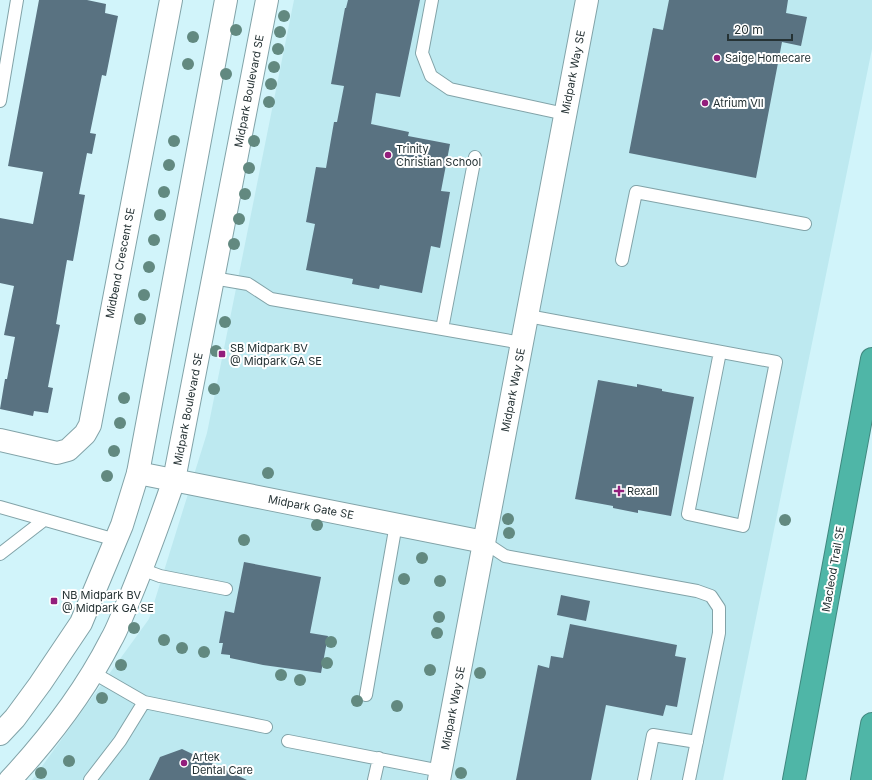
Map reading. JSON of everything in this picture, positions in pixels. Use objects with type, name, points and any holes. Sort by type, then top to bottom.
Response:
[{"type":"highway","name":"Macleod Trail SE","points":[[794,780],[872,359]]},
{"type":"highway","points":[[862,780],[872,724]]},
{"type":"street","name":"Midbend Crescent SE","points":[[0,440],[57,453],[68,450],[84,434],[90,425],[171,0]]},
{"type":"street","points":[[0,734],[15,718],[40,684],[81,623],[122,526],[138,473],[226,0]]},
{"type":"street","name":"Midpark Boulevard SE","points":[[10,780],[72,706],[111,640],[141,570],[174,480],[267,0]]},
{"type":"street","name":"Midpark Way SE","points":[[440,775],[587,0]]},
{"type":"street","name":"Midpark Gate SE","points":[[138,473],[484,542]]},
{"type":"lane","points":[[0,101],[17,0]]},
{"type":"lane","points":[[432,0],[422,53],[431,76],[450,89],[565,114]]},
{"type":"lane","points":[[442,329],[475,157]]},
{"type":"lane","points":[[622,260],[636,192],[805,224]]},
{"type":"lane","points":[[213,278],[248,284],[271,299],[522,343]]},
{"type":"lane","points":[[528,316],[776,362],[743,526],[688,514],[720,352]]},
{"type":"lane","points":[[0,507],[116,540]]},
{"type":"lane","points":[[0,554],[44,520]]},
{"type":"lane","points":[[366,695],[396,524]]},
{"type":"lane","points":[[484,542],[505,556],[697,591],[711,596],[719,608],[719,633],[689,780]]},
{"type":"lane","points":[[141,570],[160,576],[226,589]]},
{"type":"lane","points":[[92,672],[144,702],[266,727]]},
{"type":"lane","points":[[90,780],[120,741],[144,702]]},
{"type":"lane","points":[[644,780],[653,735],[696,742]]},
{"type":"lane","points":[[288,741],[378,758],[440,775]]},
{"type":"lane","points":[[374,780],[378,758]]},
{"type":"shaded area","points":[[294,0],[872,0],[872,49],[723,780],[32,780],[149,619],[207,433]]},
{"type":"building","points":[[39,0],[87,0],[106,4],[105,13],[118,16],[106,76],[102,75],[90,133],[96,134],[92,154],[87,153],[79,194],[85,195],[73,261],[67,260],[56,324],[60,325],[48,387],[53,388],[48,413],[34,411],[33,416],[0,409],[5,379],[7,379],[15,337],[4,335],[14,286],[0,283],[0,218],[33,224],[43,172],[8,166]]},
{"type":"building","name":"Trinity Christian School","points":[[348,0],[420,0],[400,97],[376,93],[371,124],[409,132],[408,136],[450,144],[441,191],[450,192],[440,248],[431,246],[422,293],[380,285],[379,289],[352,284],[353,279],[306,270],[315,224],[306,222],[316,167],[326,168],[334,122],[337,122],[344,86],[331,84],[345,8]]},
{"type":"building","name":"Atrium VII","points":[[669,0],[788,0],[786,13],[807,17],[801,46],[782,42],[756,178],[629,153],[653,28],[663,30]]},
{"type":"building","points":[[598,380],[637,387],[637,384],[662,389],[662,391],[694,397],[671,516],[638,510],[638,513],[613,508],[613,506],[575,499]]},
{"type":"building","points":[[244,562],[321,577],[310,633],[328,636],[321,673],[263,665],[230,658],[230,655],[221,654],[223,643],[219,643],[225,611],[234,613]]},
{"type":"building","points":[[561,595],[590,601],[586,621],[557,615]]},
{"type":"building","points":[[570,624],[677,645],[675,656],[686,658],[677,707],[666,705],[663,716],[606,705],[591,780],[516,780],[538,665],[549,668],[551,656],[563,658]]},
{"type":"building","name":"Artek Dental Care","points":[[182,749],[247,780],[149,780],[160,757]]},
{"type":"place","name":"Saige Homecare","points":[[717,58]]},
{"type":"place","name":"Atrium VII","points":[[705,103]]},
{"type":"place","name":"Trinity Christian School","points":[[388,155]]},
{"type":"place","name":"SB Midpark BV @ Midpark GA SE","points":[[222,354]]},
{"type":"place","name":"Rexall","points":[[619,491]]},
{"type":"place","name":"NB Midpark BV @ Midpark GA SE","points":[[54,601]]},
{"type":"place","name":"Artek Dental Care","points":[[184,763]]}]
